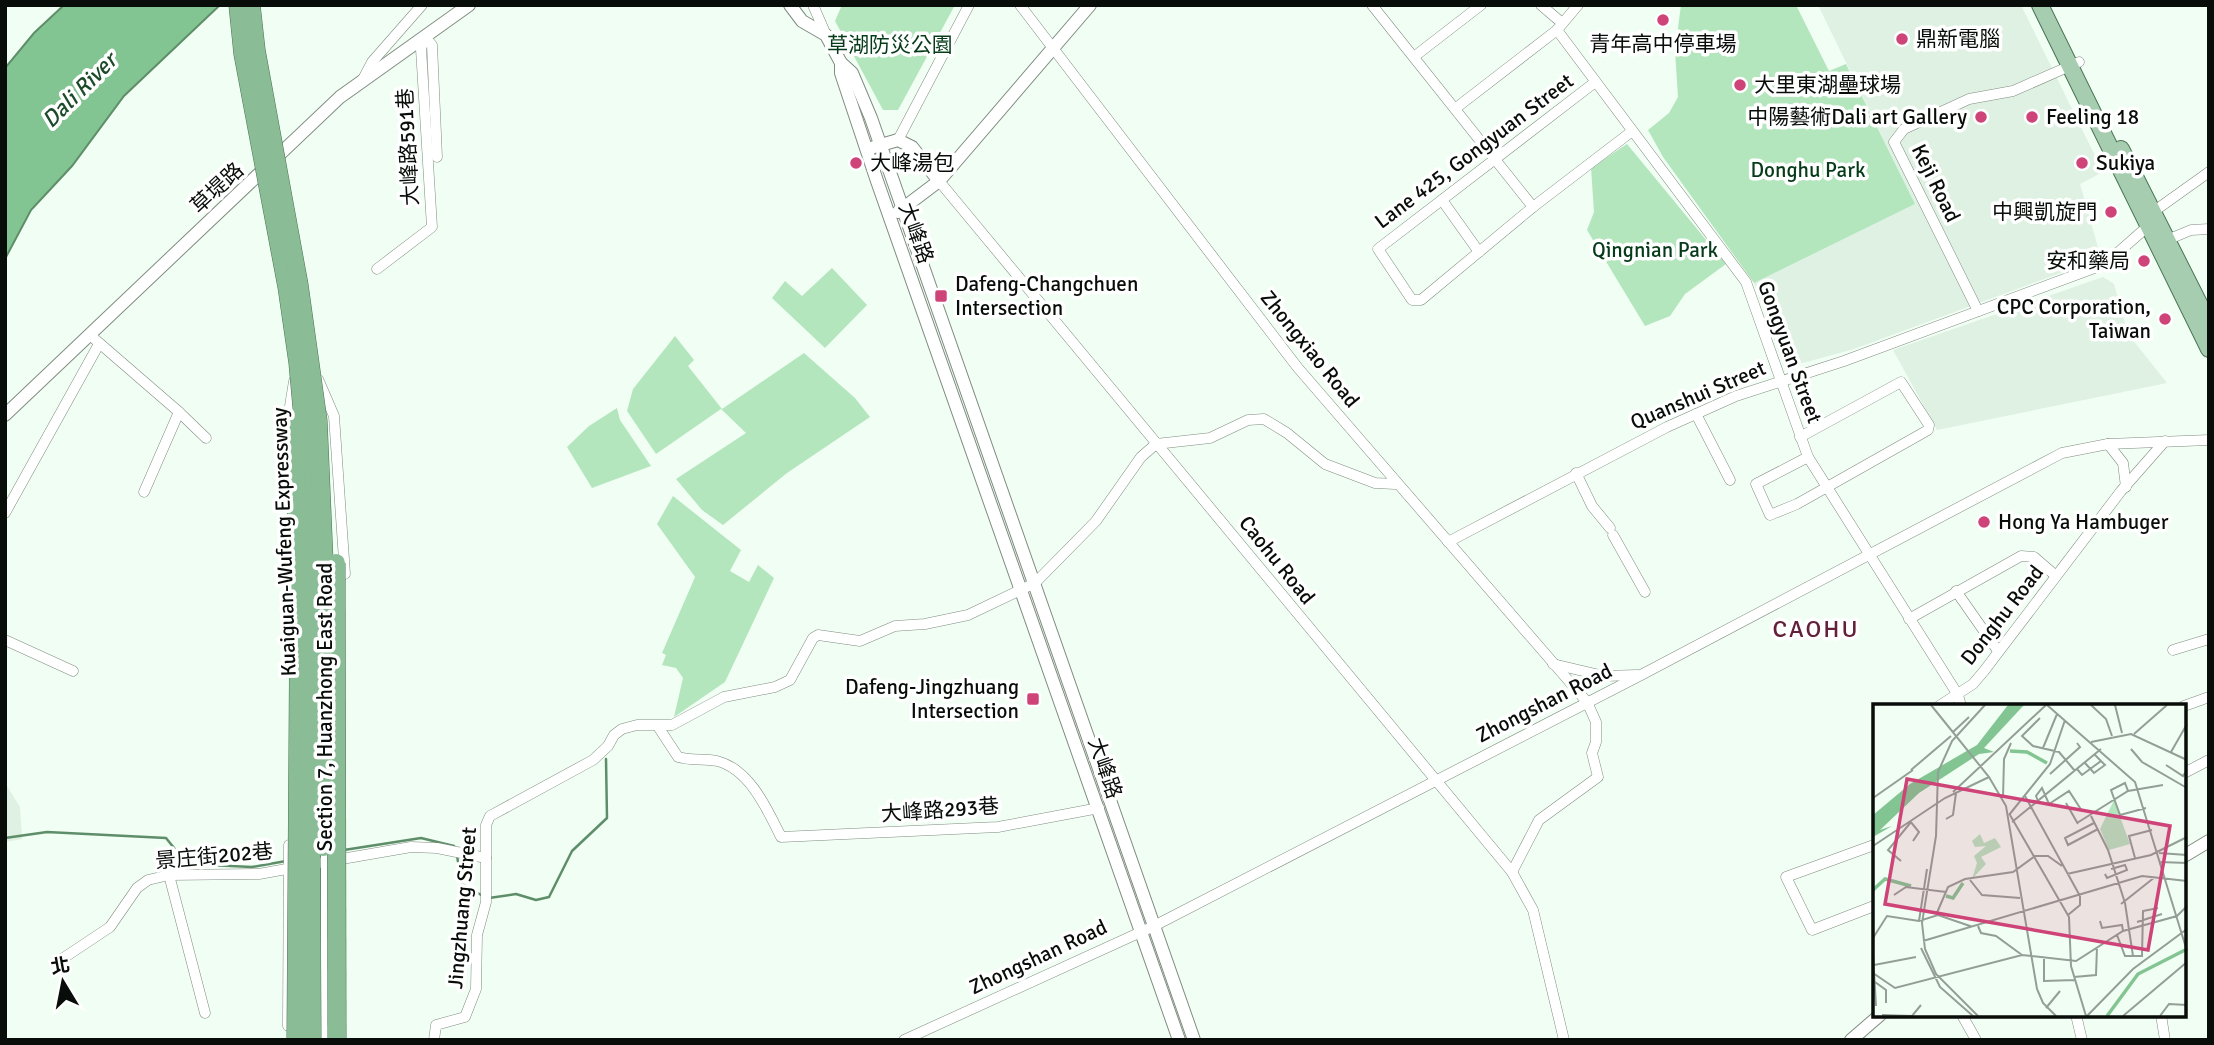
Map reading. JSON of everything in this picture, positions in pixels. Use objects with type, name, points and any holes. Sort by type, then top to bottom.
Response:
[{"type":"highway","name":"Kuaiguan-Wufeng Expressway","points":[[238,5],[243,54],[305,371],[318,421],[324,562],[325,1040]]},
{"type":"highway","name":"Kuaiguan-Wufeng Expressway","points":[[251,5],[256,50],[286,203],[305,371],[311,574],[310,1040]]},
{"type":"highway","points":[[296,1040],[299,603],[294,433],[305,371]]},
{"type":"highway","points":[[305,371],[329,443],[336,561],[337,1040]]},
{"type":"main road","points":[[2040,5],[2075,64]]},
{"type":"main road","points":[[2051,5],[2075,64],[2150,219],[2209,323]]},
{"type":"main road","points":[[2150,219],[2167,240],[2199,305],[2209,349]]},
{"type":"street","points":[[363,79],[372,62],[422,5]]},
{"type":"street","name":"草堤路","points":[[5,415],[94,339],[279,156],[363,79],[469,5]]},
{"type":"street","points":[[790,5],[802,21],[826,35]]},
{"type":"street","points":[[813,5],[841,63]]},
{"type":"street","points":[[867,150],[898,139],[969,5]]},
{"type":"street","name":"Zhongxiao Road","points":[[1020,5],[1298,368],[1395,484],[1587,702]]},
{"type":"street","points":[[889,217],[903,210],[939,180],[1090,5]]},
{"type":"street","points":[[1371,5],[1456,107],[1533,207]]},
{"type":"street","points":[[1415,56],[1481,5]]},
{"type":"street","name":"Gongyuan Street","points":[[1541,5],[1559,27],[1594,83],[1746,282],[1808,457],[1959,700]]},
{"type":"street","points":[[1456,107],[1559,27],[1578,5]]},
{"type":"street","points":[[425,37],[432,45],[438,157]]},
{"type":"street","name":"大峰路591巷","points":[[377,270],[432,227],[421,49],[425,37]]},
{"type":"street","name":"大峰路","points":[[841,63],[852,73],[881,145],[1194,1040]]},
{"type":"street","name":"大峰路","points":[[841,63],[841,72],[889,217],[1179,1040]]},
{"type":"street","name":"Keji Road","points":[[1978,312],[1894,142],[1904,129],[1969,99],[2013,92],[2075,64]]},
{"type":"street","name":"Lane 425, Gongyuan Street","points":[[1479,252],[1421,300],[1412,300],[1378,249],[1594,83]]},
{"type":"street","points":[[1442,200],[1479,252],[1631,132]]},
{"type":"street","name":"Caohu Road","points":[[898,139],[912,147],[1512,872],[1534,910],[1564,1040]]},
{"type":"street","name":"Section 7, Huanzhong East Road","points":[[279,156],[305,371],[327,488],[325,1040]]},
{"type":"street","name":"Section 7, Huanzhong East Road","points":[[263,172],[295,363],[305,371],[334,416],[345,566],[345,1040]]},
{"type":"street","name":"Quanshui Street","points":[[1448,542],[1576,473],[1696,414],[2105,264],[2150,219],[2209,172]]},
{"type":"street","points":[[2167,240],[2191,230],[2209,229]]},
{"type":"street","points":[[5,513],[94,339],[206,438]]},
{"type":"street","name":"Section 7, Huanzhong East Road","points":[[289,1040],[291,559],[286,427],[305,371]]},
{"type":"street","name":"Section 7, Huanzhong East Road","points":[[305,371],[306,859],[310,1040]]},
{"type":"street","points":[[1800,437],[1901,382],[1929,425],[1928,430],[1829,487],[1770,514],[1756,484],[1808,457]]},
{"type":"street","points":[[144,492],[178,412]]},
{"type":"street","points":[[1696,414],[1730,480]]},
{"type":"street","points":[[1156,444],[1210,438],[1248,420],[1264,419],[1287,433],[1325,464],[1375,483],[1395,484]]},
{"type":"street","name":"Zhongshan Road","points":[[904,1040],[1154,926],[1641,675],[2062,453],[2108,444],[2209,440]]},
{"type":"street","name":"Donghu Road","points":[[1959,700],[2165,441]]},
{"type":"street","name":"Jingzhuang Street","points":[[434,1040],[436,1025],[465,1017],[474,999],[477,935],[486,902],[486,825],[490,816],[593,760],[608,746],[614,734],[622,729],[637,725],[659,728],[672,726],[724,696],[775,687],[790,680],[813,638],[818,635],[860,641],[895,626],[925,624],[968,615],[1035,583],[1096,521],[1141,457],[1156,444]]},
{"type":"street","points":[[2108,444],[2123,463],[2126,487]]},
{"type":"street","points":[[1576,473],[1592,506],[1612,531],[1645,592]]},
{"type":"street","points":[[1909,619],[2021,556],[2034,557],[2056,576]]},
{"type":"street","points":[[291,559],[345,566]]},
{"type":"street","points":[[1956,591],[1998,651]]},
{"type":"street","points":[[2173,650],[2209,639]]},
{"type":"street","points":[[5,640],[74,671]]},
{"type":"street","points":[[1553,664],[1604,676],[1641,675]]},
{"type":"street","points":[[2186,705],[2209,697]]},
{"type":"street","points":[[1512,872],[1538,820],[1598,777],[1592,753],[1597,722],[1587,702]]},
{"type":"street","name":"大峰路293巷","points":[[659,728],[678,757],[720,762],[733,769],[757,792],[781,837],[998,827],[1099,808]]},
{"type":"street","points":[[2186,772],[2209,760]]},
{"type":"street","points":[[2186,855],[2209,841]]},
{"type":"street","points":[[1873,845],[1786,877],[1812,930],[1873,906]]},
{"type":"street","name":"景庄街202巷","points":[[60,961],[110,927],[137,888],[148,880],[169,875],[259,874],[288,869],[306,859],[327,855],[345,857],[411,847],[438,848],[486,858]]},
{"type":"street","points":[[169,875],[205,1013]]},
{"type":"street","points":[[1851,1040],[1878,1017]]},
{"type":"street","points":[[1963,1017],[1976,1040]]},
{"type":"street","points":[[2076,1017],[2082,1040]]},
{"type":"street","points":[[2161,1017],[2165,1040]]},
{"type":"shaded area","points":[[1818,5],[2021,5],[2103,172],[2080,184],[2101,258],[1854,349],[1788,367],[1783,364],[1754,283],[1915,204]]},
{"type":"shaded area","points":[[2103,277],[2114,284],[2128,334],[2167,383],[1937,430],[1893,350]]},
{"type":"shaded area","points":[[5,783],[20,807],[22,839],[5,842]]},
{"type":"green space","name":"草湖防災公園","points":[[842,5],[955,5],[898,110],[883,110],[835,21]]},
{"type":"green space","name":"Donghu Park","points":[[1681,5],[1796,5],[1829,71],[1846,64],[1915,204],[1754,283],[1663,157],[1648,130],[1669,113],[1678,97],[1675,51]]},
{"type":"green space","name":"Qingnian Park","points":[[1627,144],[1726,264],[1685,294],[1670,316],[1645,326],[1587,230],[1594,212],[1591,168]]},
{"type":"green space","points":[[832,268],[867,305],[825,348],[772,298],[785,281],[802,296]]},
{"type":"green space","points":[[675,336],[694,360],[688,366],[722,409],[804,353],[855,398],[870,417],[787,473],[723,525],[702,510],[676,479],[746,433],[721,409],[656,454],[627,411],[633,389]]},
{"type":"green space","points":[[617,408],[620,420],[651,466],[592,488],[567,447],[589,426]]},
{"type":"green space","points":[[673,496],[741,550],[730,571],[749,582],[758,565],[774,578],[725,682],[674,717],[683,678],[676,668],[662,665],[666,655],[662,653],[695,577],[657,524]]},
{"type":"water","name":"Dali River","points":[[64,5],[220,5],[124,96],[72,166],[31,210],[5,259],[5,68],[34,33]]},
{"type":"waterway","points":[[489,898],[516,894],[536,900],[549,897],[572,851],[607,818],[606,759]]},
{"type":"waterway","points":[[5,838],[47,832],[166,838],[187,864],[252,867],[286,861]]},
{"type":"waterway","points":[[344,850],[421,838],[454,846],[455,849]]},
{"type":"waterway","points":[[457,856],[462,884],[483,896]]},
{"type":"place","name":"青年高中停車場","points":[[1663,20]]},
{"type":"place","name":"鼎新電腦","points":[[1902,39]]},
{"type":"place","name":"大里東湖壘球場","points":[[1740,85]]},
{"type":"place","name":"中陽藝術Dali art Gallery","points":[[1981,117]]},
{"type":"place","name":"Feeling 18","points":[[2032,117]]},
{"type":"place","name":"大峰湯包","points":[[856,163]]},
{"type":"place","name":"Sukiya","points":[[2082,163]]},
{"type":"place","name":"中興凱旋門","points":[[2111,212]]},
{"type":"place","name":"安和藥局","points":[[2144,261]]},
{"type":"place","name":"Dafeng-Changchuen Intersection","points":[[941,296]]},
{"type":"place","name":"CPC Corporation, Taiwan","points":[[2165,319]]},
{"type":"place","name":"Hong Ya Hambuger","points":[[1984,522]]},
{"type":"place","name":"Dafeng-Jingzhuang Intersection","points":[[1033,699]]},
{"type":"district","name":"CAOHU","points":[[1816,629]]}]
